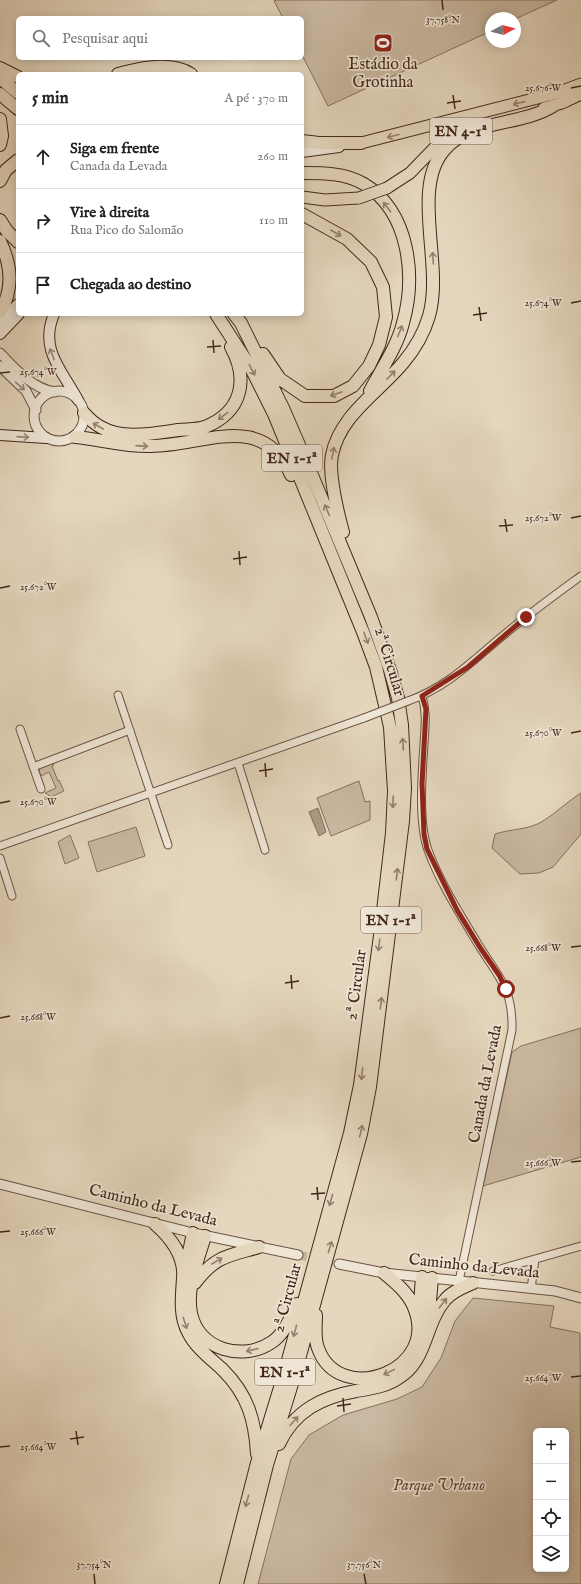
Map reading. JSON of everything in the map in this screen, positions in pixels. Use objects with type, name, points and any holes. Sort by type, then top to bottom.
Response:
[{"type":"highway","points":[[126,72],[142,68],[163,66],[184,72]]},
{"type":"highway","points":[[0,68],[16,76]]},
{"type":"highway","points":[[0,78],[16,91]]},
{"type":"highway","points":[[0,94],[16,107]]},
{"type":"highway","points":[[363,597],[339,519],[331,468],[332,456],[336,441],[342,428],[403,363],[421,337],[429,316],[434,276],[428,190],[434,164],[445,149],[457,138],[471,132],[541,113],[557,101]]},
{"type":"highway","points":[[0,119],[2,136],[0,145]]},
{"type":"highway","points":[[304,141],[320,143],[360,143]]},
{"type":"highway","points":[[0,182],[6,170],[16,162]]},
{"type":"highway","points":[[304,173],[338,174],[364,184],[379,197],[398,221],[405,244],[409,292],[403,325],[364,403]]},
{"type":"highway","points":[[237,318],[280,379],[305,396],[334,396],[353,386],[369,366],[379,345],[386,317],[383,287],[371,262],[347,239],[304,215]]},
{"type":"highway","points":[[0,220],[16,240]]},
{"type":"highway","points":[[0,241],[9,266],[10,282],[7,296],[0,312]]},
{"type":"highway","points":[[84,414],[96,426],[109,432],[130,435],[194,430],[205,427],[226,414],[234,405],[242,384],[240,368],[236,356],[215,316]]},
{"type":"highway","name":"2ª Circular","points":[[215,316],[251,368],[274,414],[345,588],[376,667],[389,720],[393,762],[392,833],[360,1085],[314,1282],[295,1374],[262,1464],[226,1584]]},
{"type":"highway","name":"2ª Circular","points":[[237,318],[283,408],[363,597],[390,670],[398,698],[404,758],[403,821],[370,1087],[361,1134],[314,1282]]},
{"type":"highway","points":[[75,437],[151,446],[224,436],[241,436],[255,438],[266,444],[275,450],[286,463],[336,575],[345,588]]},
{"type":"highway","points":[[156,1224],[176,1246],[184,1276]]},
{"type":"highway","points":[[199,1234],[190,1289],[191,1313],[196,1327],[202,1335],[210,1343],[220,1348],[239,1352],[263,1347],[273,1342],[287,1324],[314,1282]]},
{"type":"highway","points":[[199,1234],[184,1276],[181,1292],[182,1316],[187,1332],[208,1358],[223,1370],[239,1388],[249,1407],[262,1464]]},
{"type":"highway","points":[[190,1289],[205,1269],[217,1260],[259,1247]]},
{"type":"highway","points":[[384,1273],[407,1295],[413,1305],[422,1336]]},
{"type":"highway","points":[[262,1464],[293,1421],[306,1409],[326,1398],[373,1389],[392,1383],[405,1374],[414,1364],[422,1336],[427,1278]]},
{"type":"highway","points":[[314,1282],[316,1336],[318,1348],[323,1358],[333,1368],[345,1376],[357,1378],[372,1378],[387,1374],[400,1366],[408,1358],[445,1299],[473,1283]]},
{"type":"highway","name":"2ª Circular","points":[[237,1584],[262,1464]]},
{"type":"main road","name":"EN 4-1ª","points":[[304,197],[325,200],[359,198],[387,188],[410,173],[442,140],[472,126],[557,101],[581,86]]},
{"type":"main road","points":[[557,101],[581,94]]},
{"type":"main road","name":"EN 4-1ª","points":[[304,152],[360,143],[557,101],[581,98]]},
{"type":"main road","points":[[0,322],[16,306]]},
{"type":"main road","points":[[0,333],[17,316]]},
{"type":"main road","points":[[54,316],[48,343],[51,354],[78,400]]},
{"type":"main road","points":[[0,435],[46,438]]},
{"type":"street","points":[[0,353],[34,384],[44,390],[67,393],[78,400],[84,414],[81,429],[75,437],[60,441],[46,438],[38,429],[36,423],[36,410],[42,398],[55,392]]},
{"type":"street","points":[[0,366],[26,392],[36,410]]},
{"type":"street","points":[[0,846],[238,763],[422,696],[468,667],[526,617],[581,576]]},
{"type":"street","points":[[118,695],[168,845]]},
{"type":"street","name":"Canada da Levada","points":[[422,696],[426,709],[422,784],[424,834],[427,849],[457,910],[499,975],[506,989],[512,1019],[512,1030],[459,1281]]},
{"type":"street","points":[[20,729],[40,789]]},
{"type":"street","points":[[33,767],[130,730]]},
{"type":"street","points":[[238,763],[265,850]]},
{"type":"street","points":[[0,858],[12,896]]},
{"type":"street","name":"Caminho da Levada","points":[[0,1184],[156,1224],[298,1255]]},
{"type":"street","points":[[493,1272],[581,1246]]},
{"type":"street","points":[[531,1289],[535,1259]]},
{"type":"street","name":"Caminho da Levada","points":[[339,1264],[384,1273],[565,1293],[581,1298]]},
{"type":"green space","name":"Estádio da Grotinha","points":[[557,0],[521,16],[521,12],[485,12],[485,34],[328,106],[304,59],[304,16],[282,16],[274,1]]},
{"type":"green space","points":[[50,763],[54,765],[52,766],[64,791],[51,797],[45,793],[56,788],[49,772],[41,776],[39,771],[41,766]]},
{"type":"green space","points":[[359,781],[365,802],[370,801],[370,820],[331,836],[317,798]]},
{"type":"green space","points":[[581,793],[581,834],[553,867],[539,873],[520,874],[492,848],[495,834],[538,824]]},
{"type":"green space","points":[[136,827],[145,856],[97,872],[88,842]]},
{"type":"green space","points":[[70,835],[79,858],[65,864],[58,842]]},
{"type":"green space","points":[[581,1028],[581,1157],[483,1186],[512,1052],[521,1046]]},
{"type":"green space","name":"Parque Urbano","points":[[473,1298],[554,1306],[550,1327],[580,1333],[581,1584],[258,1584],[291,1459],[309,1435],[343,1415],[397,1399],[422,1387],[441,1358],[455,1321]]},
{"type":"shaded area","points":[[318,808],[326,832],[319,836],[309,812]]},
{"type":"tunnel","points":[[298,1255],[339,1264]]},
{"type":"place","name":"Estádio da Grotinha","points":[[383,43]]},
{"type":"route","points":[[506,989],[499,975],[457,910],[434,866],[427,849],[424,834],[422,784],[426,709],[422,696],[468,667],[526,617]]}]
